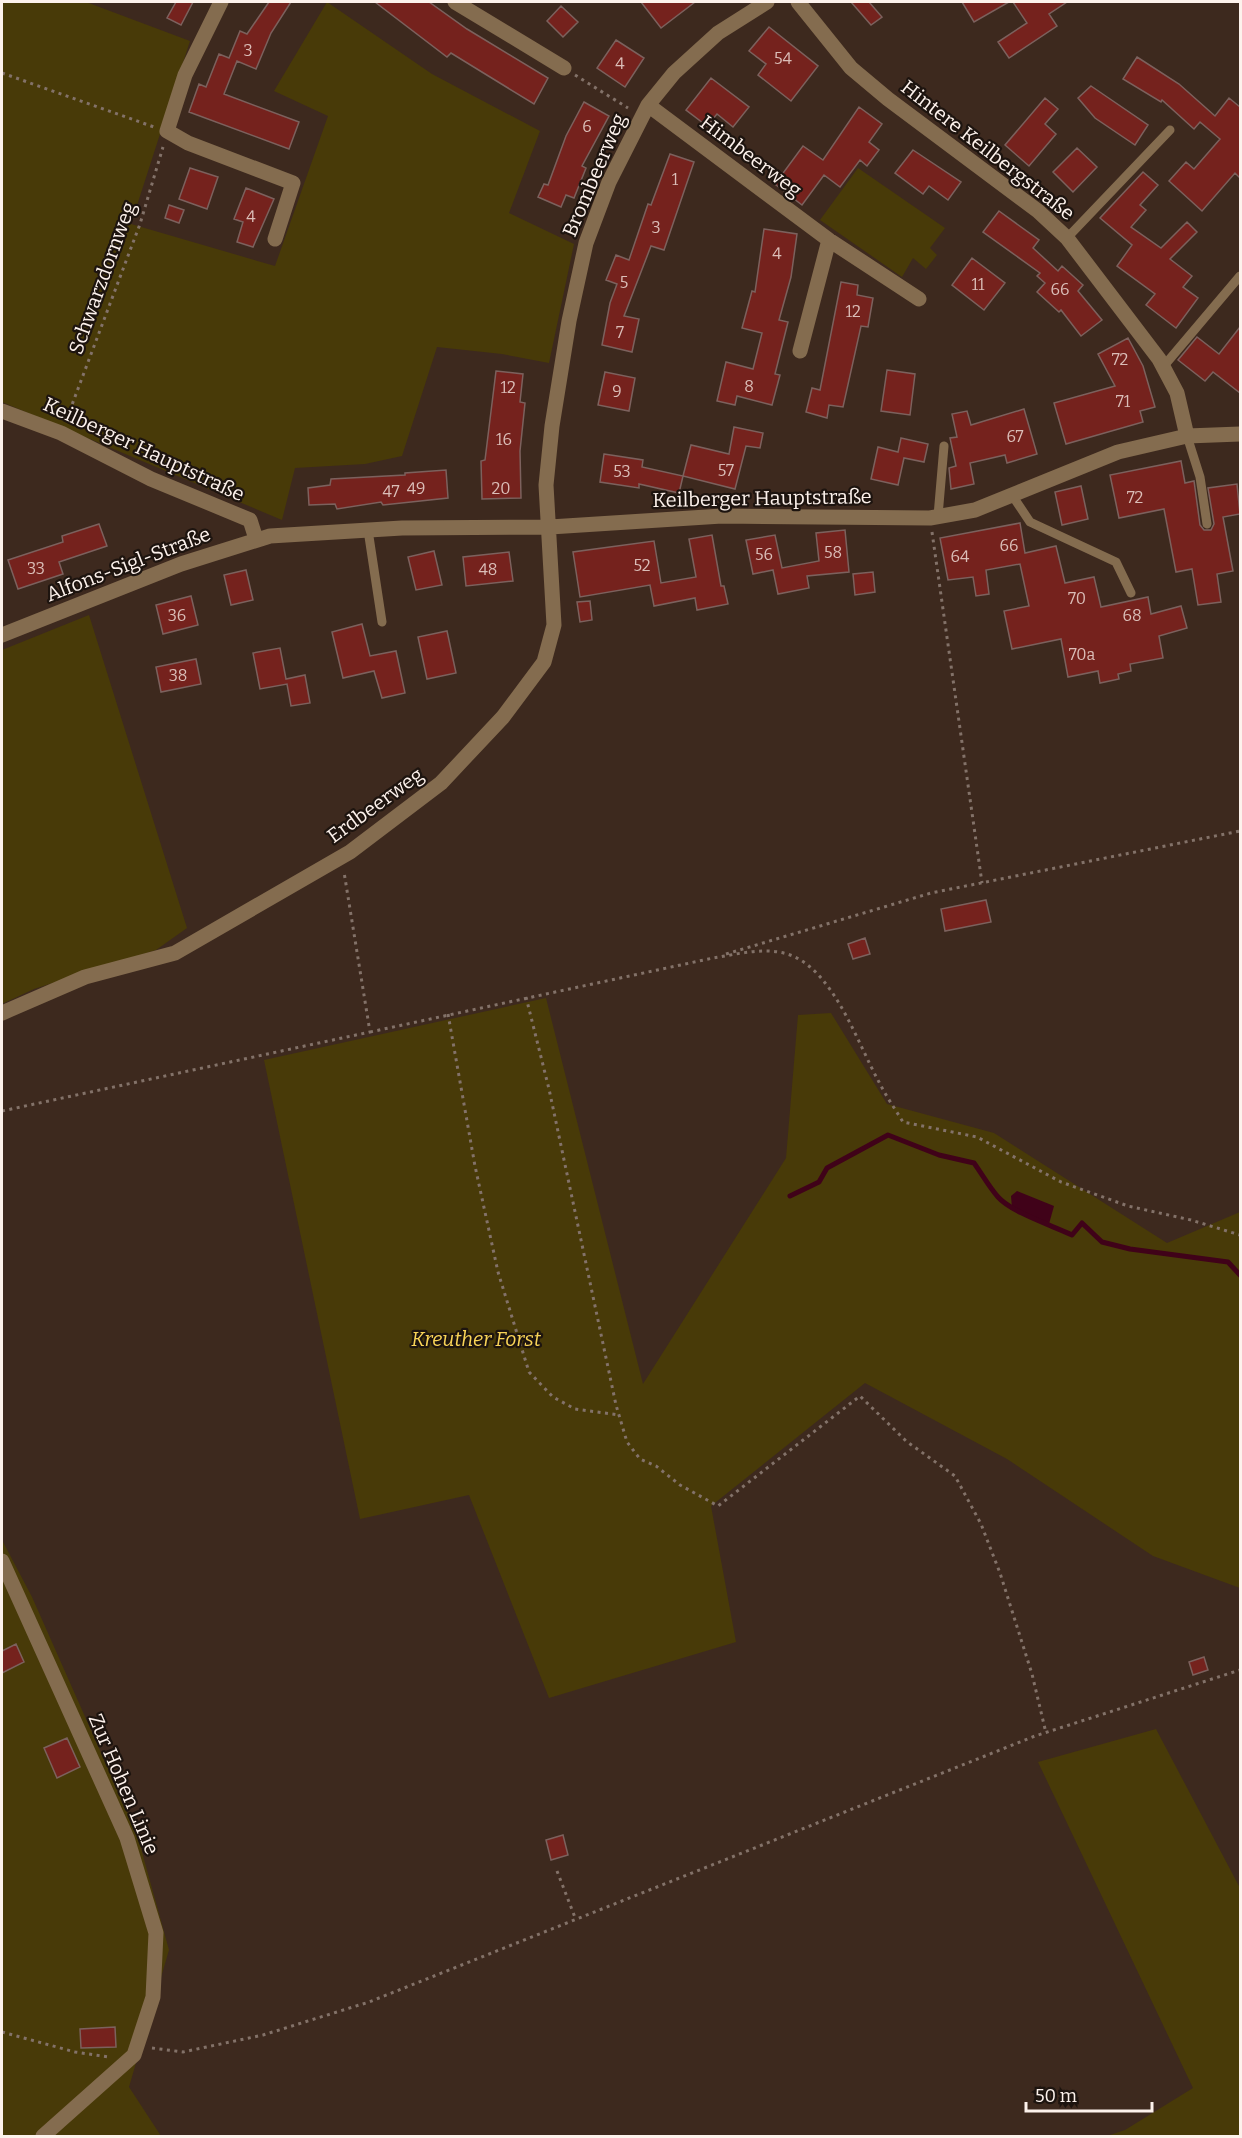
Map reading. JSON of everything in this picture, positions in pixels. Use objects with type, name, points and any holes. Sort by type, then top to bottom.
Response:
[{"type":"street","points":[[221,2],[185,75],[167,131],[188,143],[293,183],[275,239]]},
{"type":"street","name":"Brombeerweg","points":[[550,527],[546,485],[552,426],[569,321],[586,243],[609,182],[645,111],[674,73],[718,33],[767,2]]},
{"type":"street","name":"Hintere Keilbergstraße","points":[[798,2],[851,68],[888,99],[1038,211],[1067,238],[1160,359],[1177,393],[1187,436]]},
{"type":"street","points":[[462,3],[564,68]]},
{"type":"street","name":"Himbeerweg","points":[[645,111],[829,240],[919,298]]},
{"type":"street","points":[[800,351],[829,240]]},
{"type":"street","name":"Keilberger Hauptstraße","points":[[2,411],[61,434],[151,479],[250,520],[263,538],[368,530],[550,527],[722,516],[934,517],[975,510],[1118,452],[1187,436],[1240,434]]},
{"type":"street","name":"Erdbeerweg","points":[[2,1014],[85,977],[175,953],[341,855],[350,852],[441,783],[503,717],[544,662],[554,625],[550,527]]},
{"type":"street","name":"Alfons-Sigl-Straße","points":[[2,635],[181,564],[263,538]]},
{"type":"street","name":"Zur Hohen Linie","points":[[2,1561],[128,1838],[156,1933],[153,1996],[138,2046],[129,2060],[43,2136]]},
{"type":"lane","points":[[1067,238],[1170,130]]},
{"type":"lane","points":[[1163,368],[1240,276]]},
{"type":"lane","points":[[1187,436],[1200,477],[1207,524]]},
{"type":"lane","points":[[934,517],[944,446]]},
{"type":"lane","points":[[1012,495],[1030,522],[1116,562],[1131,593]]},
{"type":"lane","points":[[368,530],[382,621]]},
{"type":"path","points":[[564,68],[645,111]]},
{"type":"path","points":[[2,74],[167,131]]},
{"type":"path","name":"Schwarzdornweg","points":[[61,434],[140,224],[167,131]]},
{"type":"path","points":[[934,517],[982,883]]},
{"type":"path","points":[[713,958],[931,893],[1039,869],[1133,854],[1240,831]]},
{"type":"path","points":[[341,855],[370,1032]]},
{"type":"path","points":[[2,1111],[526,997],[713,958],[763,950],[794,957],[814,971],[840,1005],[880,1084],[903,1122],[977,1137],[1060,1182],[1128,1206],[1191,1220],[1240,1235]]},
{"type":"path","points":[[526,997],[627,1442],[640,1459],[656,1466],[680,1485],[718,1506],[860,1396],[906,1441],[955,1476],[981,1524],[1000,1573],[1032,1674],[1046,1733]]},
{"type":"path","points":[[448,1014],[475,1166],[498,1272],[529,1372],[552,1397],[575,1409],[620,1415]]},
{"type":"path","points":[[138,2046],[183,2052],[263,2035],[369,2002],[1046,1733],[1240,1670]]},
{"type":"path","points":[[557,1871],[576,1920]]},
{"type":"path","points":[[2,2032],[75,2052],[129,2060]]},
{"type":"green space","points":[[2,2],[86,2],[190,41],[131,224],[275,266],[328,116],[274,91],[327,2],[432,74],[540,131],[509,213],[574,244],[549,363],[502,354],[437,347],[402,456],[365,464],[295,468],[282,520],[2,402]]},
{"type":"green space","points":[[858,168],[945,228],[930,248],[937,255],[926,269],[913,258],[902,277],[820,220]]},
{"type":"green space","points":[[89,615],[187,928],[156,950],[34,989],[2,1004],[2,650]]},
{"type":"green space","name":"Kreuther Forst","points":[[546,998],[643,1384],[786,1158],[798,1015],[831,1013],[887,1104],[994,1133],[1167,1243],[1240,1212],[1240,1588],[1153,1556],[1007,1459],[865,1383],[711,1506],[736,1642],[549,1698],[469,1495],[360,1519],[264,1060]]},
{"type":"green space","points":[[2,1540],[32,1597],[137,1834],[169,1950],[129,2087],[161,2136],[2,2136]]},
{"type":"green space","points":[[1156,1729],[1240,1888],[1240,2136],[1107,2136],[1125,2130],[1193,2088],[1038,1762]]},
{"type":"shaded area","points":[[1017,1191],[1054,1206],[1049,1224],[1012,1208],[1011,1196]]},
{"type":"building","points":[[176,2],[193,2],[181,25],[167,18]]},
{"type":"building","points":[[269,2],[291,2],[271,33],[256,69],[237,61],[224,94],[299,122],[289,149],[189,112],[199,84],[206,87],[219,54],[229,58],[240,31],[247,34]]},
{"type":"building","points":[[375,2],[429,2],[467,29],[548,78],[534,104],[451,53],[447,57]]},
{"type":"building","points":[[641,2],[695,2],[661,28]]},
{"type":"building","points":[[851,2],[869,2],[882,17],[871,25]]},
{"type":"building","points":[[962,2],[1009,2],[974,22]]},
{"type":"building","points":[[1013,2],[1067,2],[1049,14],[1057,26],[1009,58],[998,42],[1027,23]]},
{"type":"building","points":[[561,6],[578,22],[563,37],[547,21]]},
{"type":"building","points":[[769,27],[818,66],[791,101],[758,75],[766,64],[749,51]]},
{"type":"building","points":[[616,40],[644,58],[625,87],[597,68]]},
{"type":"building","points":[[1137,57],[1179,84],[1215,116],[1229,98],[1240,107],[1240,178],[1235,173],[1202,211],[1169,181],[1186,162],[1194,169],[1220,139],[1200,122],[1194,129],[1162,100],[1161,102],[1123,79]]},
{"type":"building","points":[[711,78],[749,107],[733,127],[717,114],[707,126],[686,110]]},
{"type":"building","points":[[1091,86],[1148,125],[1135,145],[1095,118],[1078,98]]},
{"type":"building","points":[[1045,98],[1058,109],[1045,124],[1056,134],[1029,166],[1005,145]]},
{"type":"building","points":[[584,102],[609,116],[582,166],[586,168],[574,198],[566,195],[561,207],[538,197],[544,184],[548,185],[566,136]]},
{"type":"building","points":[[859,107],[882,124],[869,142],[879,150],[867,166],[860,160],[840,187],[824,175],[802,205],[775,184],[803,146],[823,160]]},
{"type":"building","points":[[1077,148],[1097,167],[1073,192],[1053,172]]},
{"type":"building","points":[[913,150],[961,182],[948,200],[929,186],[923,194],[895,173]]},
{"type":"building","points":[[670,154],[694,162],[664,250],[651,246],[624,316],[639,319],[632,352],[602,345],[610,303],[617,284],[606,280],[616,255],[629,260],[648,204],[651,205]]},
{"type":"building","points":[[190,168],[218,177],[207,209],[179,199]]},
{"type":"building","points":[[1143,172],[1158,185],[1140,205],[1146,210],[1131,227],[1161,248],[1187,222],[1197,232],[1170,259],[1192,276],[1183,287],[1198,298],[1176,328],[1146,305],[1155,294],[1117,266],[1132,245],[1100,218]]},
{"type":"building","points":[[246,188],[274,199],[253,247],[237,242],[243,222],[234,219]]},
{"type":"building","points":[[169,205],[184,210],[179,223],[165,218]]},
{"type":"building","points":[[999,211],[1039,240],[1033,248],[1058,271],[1062,266],[1083,285],[1078,291],[1102,320],[1081,336],[1061,310],[1059,312],[1037,292],[1045,283],[1037,276],[1040,273],[983,232]]},
{"type":"building","points":[[764,229],[797,234],[791,277],[779,320],[788,322],[775,374],[780,375],[772,405],[737,396],[735,405],[717,401],[726,362],[753,369],[762,333],[742,328],[752,291],[755,292]]},
{"type":"building","points":[[972,258],[1005,283],[984,310],[952,285]]},
{"type":"building","points":[[841,282],[858,285],[857,295],[873,298],[868,327],[861,326],[843,407],[829,405],[827,418],[806,412],[812,388],[820,390]]},
{"type":"building","points":[[1240,327],[1240,393],[1213,372],[1205,381],[1178,360],[1197,337],[1219,354]]},
{"type":"building","points":[[1128,338],[1143,366],[1155,407],[1140,411],[1143,422],[1066,444],[1054,403],[1115,386],[1098,354]]},
{"type":"building","points":[[887,370],[915,374],[910,415],[881,411]]},
{"type":"building","points":[[496,371],[523,374],[520,402],[525,403],[520,451],[521,498],[482,499],[481,461],[485,460]]},
{"type":"building","points":[[605,372],[635,378],[629,411],[598,405]]},
{"type":"building","points":[[1024,409],[1037,454],[1007,463],[1005,455],[970,463],[974,484],[951,489],[949,468],[956,466],[950,438],[957,437],[952,414],[967,411],[971,425]]},
{"type":"building","points":[[734,427],[763,433],[760,448],[746,446],[735,489],[683,476],[691,445],[729,454]]},
{"type":"building","points":[[901,438],[928,444],[924,462],[904,458],[898,485],[871,479],[878,447],[898,452]]},
{"type":"building","points":[[604,454],[643,460],[642,467],[683,476],[679,493],[639,484],[639,488],[600,482]]},
{"type":"building","points":[[1181,461],[1185,483],[1194,481],[1200,525],[1204,530],[1211,530],[1214,524],[1208,488],[1237,484],[1240,514],[1223,517],[1233,571],[1217,574],[1221,602],[1198,605],[1192,569],[1176,572],[1164,509],[1119,518],[1110,475]]},
{"type":"building","points":[[446,470],[448,498],[383,505],[381,502],[337,509],[335,504],[309,505],[308,488],[330,485],[331,479]]},
{"type":"building","points":[[1081,486],[1088,519],[1062,525],[1055,492]]},
{"type":"building","points":[[1020,523],[1025,553],[1056,546],[1065,583],[1094,577],[1101,607],[1148,597],[1151,614],[1181,606],[1187,628],[1159,636],[1163,658],[1130,664],[1131,671],[1118,674],[1119,679],[1100,683],[1098,671],[1068,677],[1061,639],[1012,649],[1004,611],[1029,606],[1020,564],[986,570],[989,594],[976,596],[973,577],[948,580],[940,538]]},
{"type":"building","points":[[99,524],[107,546],[59,562],[63,574],[18,589],[8,560],[63,542],[62,536]]},
{"type":"building","points":[[845,530],[849,572],[807,576],[809,588],[778,594],[773,570],[753,574],[746,540],[775,535],[782,568],[819,561],[816,533]]},
{"type":"building","points":[[712,535],[721,586],[724,586],[728,604],[697,610],[695,598],[654,606],[650,585],[580,597],[573,552],[654,541],[661,583],[696,577],[689,539]]},
{"type":"building","points":[[434,551],[442,585],[416,590],[408,557]]},
{"type":"building","points":[[509,552],[513,581],[466,586],[463,557]]},
{"type":"building","points":[[246,570],[253,600],[231,605],[224,575]]},
{"type":"building","points":[[873,572],[875,592],[855,595],[853,574]]},
{"type":"building","points":[[191,596],[198,625],[163,634],[156,605]]},
{"type":"building","points":[[590,601],[592,620],[580,622],[577,602]]},
{"type":"building","points":[[362,624],[370,656],[396,651],[405,693],[382,698],[374,671],[343,678],[332,632]]},
{"type":"building","points":[[447,631],[456,673],[427,679],[418,637]]},
{"type":"building","points":[[280,648],[286,679],[305,675],[310,703],[291,706],[287,684],[260,689],[253,653]]},
{"type":"building","points":[[196,659],[201,684],[161,692],[156,667]]},
{"type":"building","points":[[986,900],[991,922],[945,931],[941,909]]},
{"type":"building","points":[[865,938],[870,954],[853,959],[848,944]]},
{"type":"building","points":[[16,1644],[24,1662],[2,1673],[2,1651]]},
{"type":"building","points":[[1204,1657],[1208,1670],[1193,1675],[1189,1662]]},
{"type":"building","points":[[67,1738],[80,1767],[57,1778],[44,1748]]},
{"type":"building","points":[[563,1835],[568,1855],[551,1860],[546,1840]]},
{"type":"building","points":[[115,2027],[116,2047],[81,2048],[80,2029]]},
{"type":"waterway","points":[[790,1196],[819,1182],[827,1168],[888,1135],[939,1155],[974,1163],[1004,1203],[1072,1235],[1082,1223],[1102,1242],[1130,1249],[1228,1262],[1240,1275]]}]
